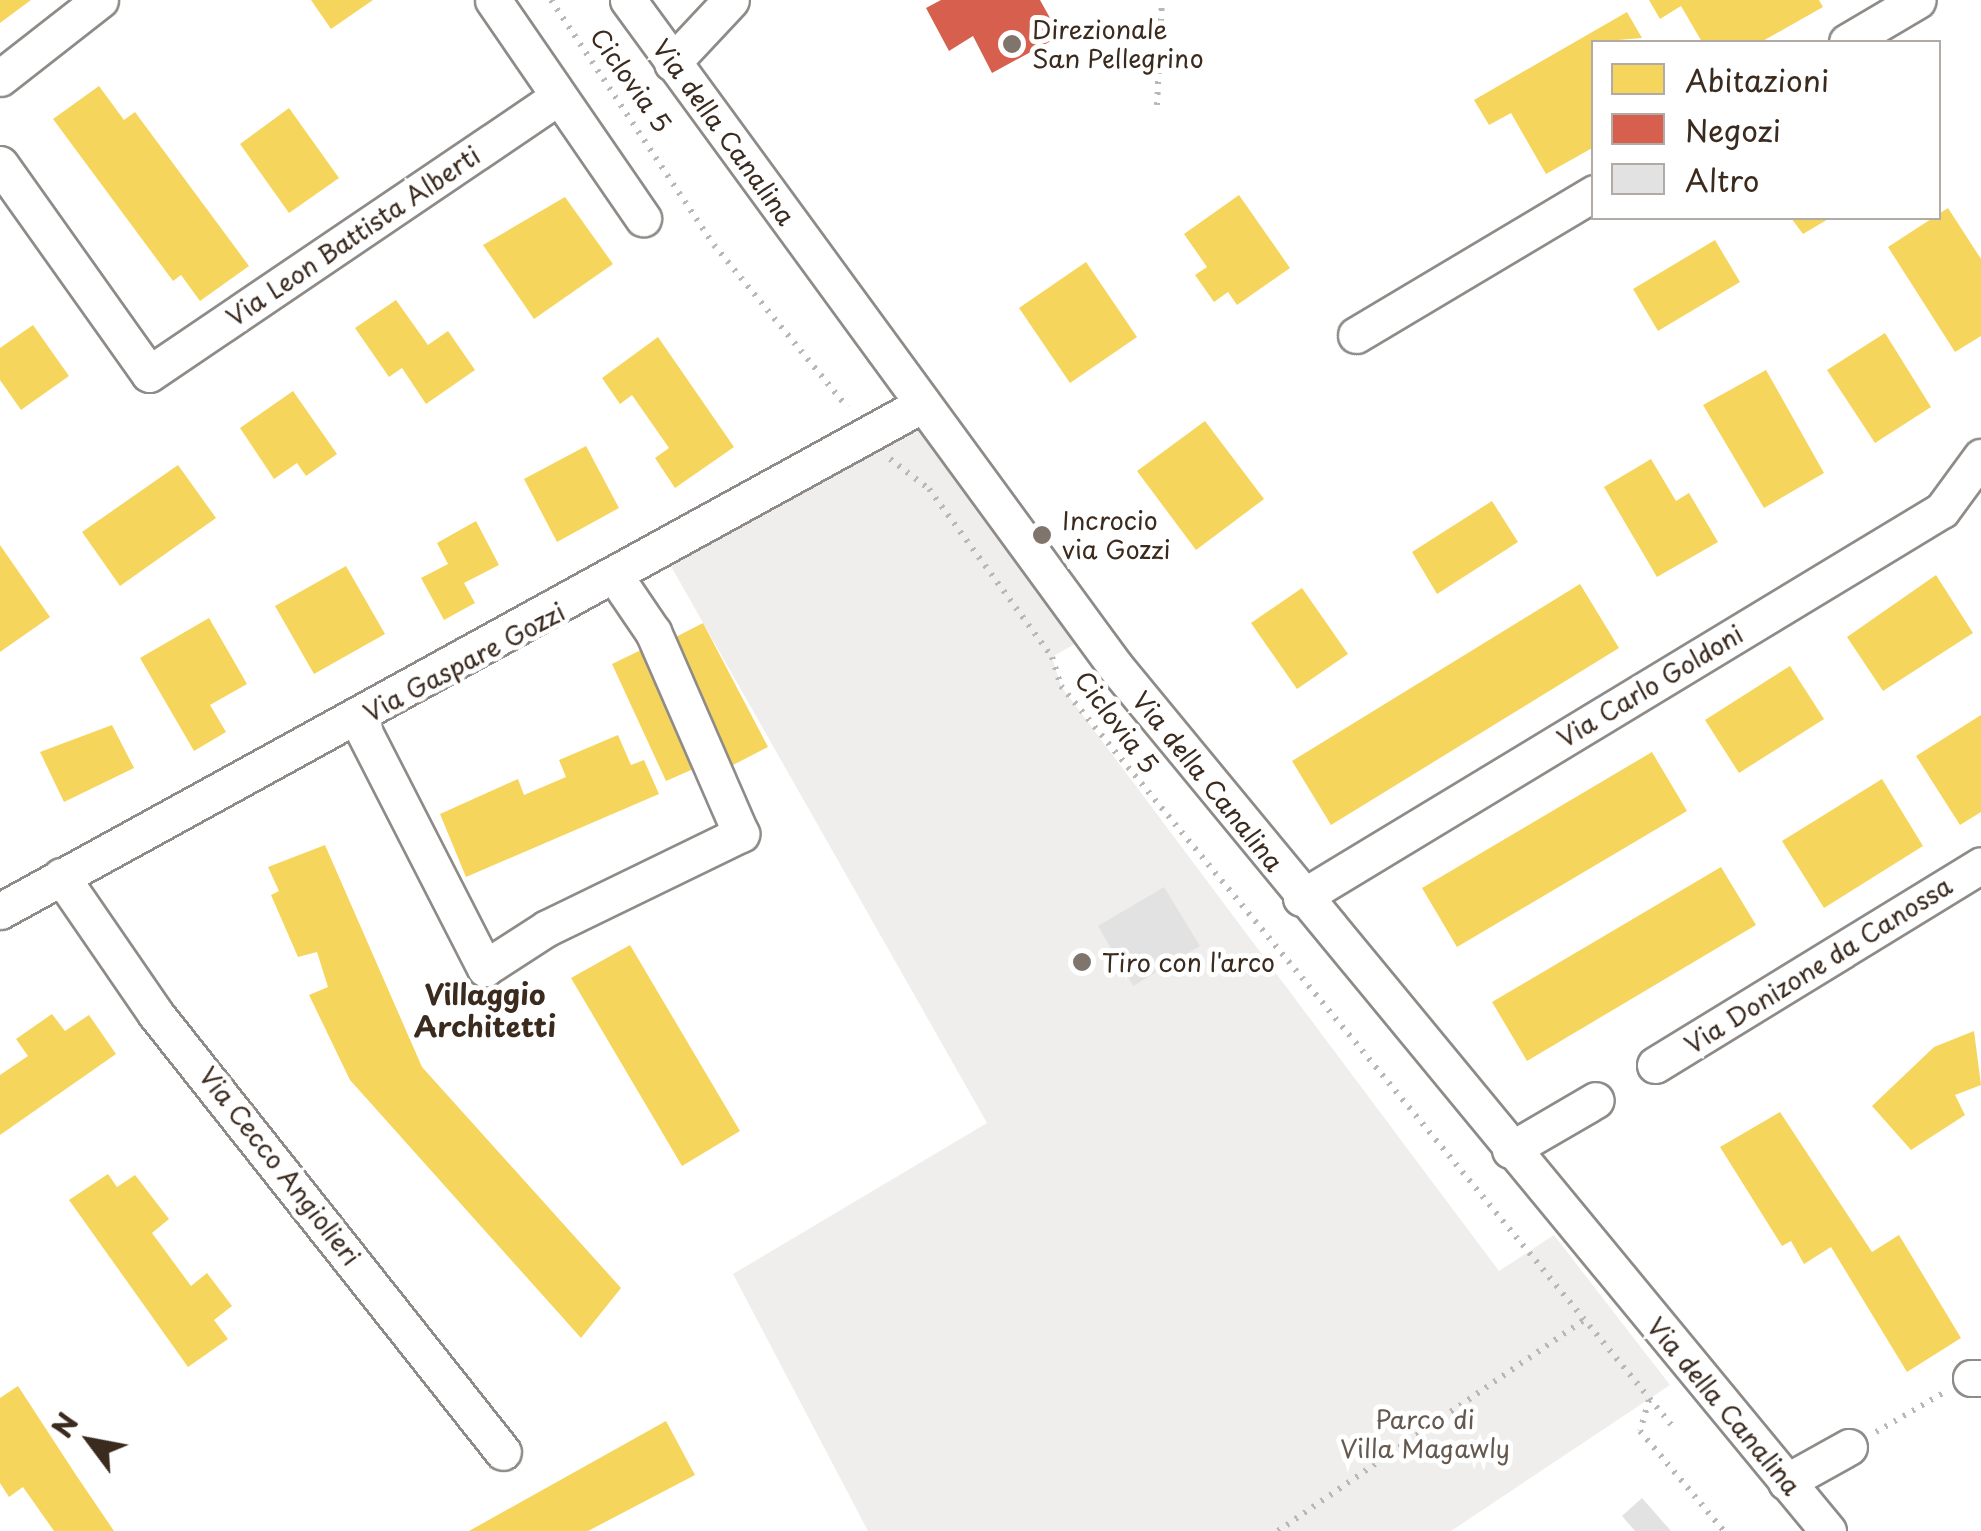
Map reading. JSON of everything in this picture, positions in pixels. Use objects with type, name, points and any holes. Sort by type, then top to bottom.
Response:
[{"type":"street","points":[[0,78],[100,0]]},
{"type":"street","points":[[493,0],[644,218]]},
{"type":"street","name":"Via della Canalina","points":[[628,0],[1115,666],[1301,898],[1828,1531]]},
{"type":"street","points":[[672,63],[730,0]]},
{"type":"street","points":[[1850,40],[1918,0]]},
{"type":"street","name":"Via Leon Battista Alberti","points":[[0,164],[148,374],[558,98]]},
{"type":"street","points":[[1356,335],[1591,196]]},
{"type":"street","name":"Via Gaspare Gozzi","points":[[0,911],[617,580],[872,438],[923,404]]},
{"type":"street","name":"Via Carlo Goldoni","points":[[1301,898],[1942,510],[1981,457]]},
{"type":"street","points":[[358,720],[485,968],[547,928],[741,834],[654,632],[617,580]]},
{"type":"street","name":"Via Donizone da Canossa","points":[[1655,1064],[1981,865]]},
{"type":"street","name":"Via Cecco Angiolieri","points":[[61,876],[155,1012],[502,1452]]},
{"type":"street","points":[[1510,1150],[1596,1100]]},
{"type":"street","points":[[1786,1482],[1848,1447]]},
{"type":"path","name":"Ciclovia 5","points":[[552,0],[714,245],[872,438],[929,488],[1073,701],[1674,1428]]},
{"type":"path","points":[[1157,105],[1162,0]]},
{"type":"path","points":[[1278,1531],[1584,1320]]},
{"type":"path","points":[[1848,1447],[1976,1378]]},
{"type":"path","points":[[1649,1399],[1640,1431],[1724,1531]]},
{"type":"green space","name":"Tiro con l'arco","points":[[923,404],[1092,634],[1052,657],[1061,686],[1499,1271],[1554,1235],[1670,1385],[1451,1531],[868,1531],[733,1274],[987,1123],[664,554]]},
{"type":"building: Abitazioni","points":[[0,0],[31,0],[0,23]]},
{"type":"building: Abitazioni","points":[[311,0],[373,0],[331,29]]},
{"type":"building: Abitazioni","points":[[1649,0],[1819,0],[1823,7],[1765,40],[1701,40],[1681,6],[1660,19]]},
{"type":"building: Abitazioni","points":[[1627,12],[1642,38],[1591,40],[1591,149],[1546,174],[1511,113],[1489,125],[1474,100]]},
{"type":"building: Abitazioni","points":[[99,86],[124,120],[135,112],[249,266],[200,301],[181,275],[173,281],[53,119]]},
{"type":"building: Abitazioni","points":[[289,108],[339,178],[289,213],[240,144]]},
{"type":"building: Abitazioni","points":[[1239,195],[1290,268],[1237,305],[1228,292],[1214,302],[1195,275],[1207,267],[1184,234]]},
{"type":"building: Abitazioni","points":[[565,197],[613,264],[534,319],[483,245]]},
{"type":"building: Abitazioni","points":[[1948,208],[1981,259],[1981,336],[1955,352],[1888,247],[1930,220],[1941,220],[1941,213]]},
{"type":"building: Abitazioni","points":[[1792,220],[1827,220],[1803,234]]},
{"type":"building: Abitazioni","points":[[1715,240],[1740,282],[1658,331],[1633,289]]},
{"type":"building: Abitazioni","points":[[1086,262],[1137,337],[1070,383],[1019,308]]},
{"type":"building: Abitazioni","points":[[396,300],[428,345],[448,331],[475,370],[426,404],[402,368],[389,377],[355,328]]},
{"type":"building: Abitazioni","points":[[33,325],[69,376],[21,410],[0,380],[0,348]]},
{"type":"building: Abitazioni","points":[[1885,333],[1931,407],[1875,443],[1827,370]]},
{"type":"building: Abitazioni","points":[[658,337],[734,447],[675,488],[655,458],[669,448],[632,395],[620,404],[602,378]]},
{"type":"building: Abitazioni","points":[[1766,370],[1824,473],[1764,508],[1703,405]]},
{"type":"building: Abitazioni","points":[[293,391],[337,454],[306,476],[297,463],[274,479],[240,428]]},
{"type":"building: Abitazioni","points":[[1205,421],[1264,499],[1196,550],[1137,471]]},
{"type":"building: Abitazioni","points":[[586,446],[619,508],[557,542],[524,479]]},
{"type":"building: Abitazioni","points":[[1651,459],[1676,501],[1689,493],[1718,542],[1657,577],[1604,487]]},
{"type":"building: Abitazioni","points":[[178,465],[216,518],[120,586],[82,532]]},
{"type":"building: Abitazioni","points":[[1492,501],[1518,542],[1437,594],[1412,552]]},
{"type":"building: Abitazioni","points":[[476,521],[499,565],[464,583],[475,603],[444,620],[421,578],[448,564],[437,543]]},
{"type":"building: Abitazioni","points":[[0,545],[50,617],[0,652]]},
{"type":"building: Abitazioni","points":[[346,566],[385,634],[314,674],[275,606]]},
{"type":"building: Abitazioni","points":[[1936,575],[1973,633],[1883,691],[1847,637]]},
{"type":"building: Abitazioni","points":[[1580,584],[1619,648],[1331,825],[1292,761]]},
{"type":"building: Abitazioni","points":[[1302,588],[1348,654],[1297,689],[1251,623]]},
{"type":"building: Abitazioni","points":[[209,618],[247,684],[210,705],[226,732],[194,751],[140,658]]},
{"type":"building: Abitazioni","points":[[703,623],[768,747],[733,765],[668,641]]},
{"type":"building: Abitazioni","points":[[643,649],[698,767],[666,781],[612,664]]},
{"type":"building: Abitazioni","points":[[1790,666],[1824,719],[1739,773],[1705,720]]},
{"type":"building: Abitazioni","points":[[1981,715],[1981,812],[1960,825],[1916,756]]},
{"type":"building: Abitazioni","points":[[112,725],[134,768],[64,802],[40,752]]},
{"type":"building: Abitazioni","points":[[618,735],[631,765],[644,760],[659,794],[466,877],[440,814],[518,779],[524,795],[566,777],[559,760]]},
{"type":"building: Abitazioni","points":[[1652,752],[1687,811],[1457,947],[1422,888]]},
{"type":"building: Abitazioni","points":[[1882,779],[1923,846],[1824,908],[1782,841]]},
{"type":"building: Abitazioni","points":[[325,845],[422,1067],[621,1288],[581,1338],[350,1080],[309,995],[328,987],[317,952],[298,957],[271,895],[279,891],[268,867]]},
{"type":"building: Abitazioni","points":[[1721,867],[1756,925],[1527,1061],[1492,1002]]},
{"type":"building: Abitazioni","points":[[630,945],[740,1131],[682,1166],[571,978]]},
{"type":"building: Abitazioni","points":[[52,1014],[65,1031],[89,1015],[116,1054],[0,1135],[0,1075],[28,1056],[16,1039]]},
{"type":"building: Abitazioni","points":[[1974,1031],[1981,1085],[1955,1095],[1965,1115],[1911,1150],[1872,1106],[1934,1047]]},
{"type":"building: Abitazioni","points":[[1780,1112],[1872,1252],[1899,1235],[1961,1338],[1907,1372],[1831,1247],[1804,1264],[1791,1241],[1782,1246],[1720,1147]]},
{"type":"building: Abitazioni","points":[[108,1174],[117,1187],[135,1175],[169,1219],[152,1233],[191,1286],[207,1273],[232,1306],[214,1320],[228,1339],[188,1367],[69,1200]]},
{"type":"building: Abitazioni","points":[[18,1386],[114,1531],[54,1531],[23,1487],[9,1497],[0,1483],[0,1398]]},
{"type":"building: Abitazioni","points":[[666,1421],[695,1475],[588,1531],[469,1531]]},
{"type":"building: Negozi","name":"Direzionale San Pellegrino","points":[[941,0],[1040,0],[1060,36],[992,73],[973,36],[949,51],[926,8]]},
{"type":"building: Altro","points":[[1164,887],[1200,946],[1133,986],[1098,926]]},
{"type":"building: Altro","points":[[1642,1498],[1671,1531],[1635,1531],[1622,1516]]},
{"type":"place","name":"Direzionale San Pellegrino","points":[[1012,44]]},
{"type":"place","name":"Incrocio via Gozzi","points":[[1042,535]]},
{"type":"place","name":"Tiro con l'arco","points":[[1082,962]]},
{"type":"district","name":"Villaggio Architetti","points":[[485,1010]]},
{"type":"park label","name":"Parco di Villa Magawly","points":[[1425,1434]]}]
